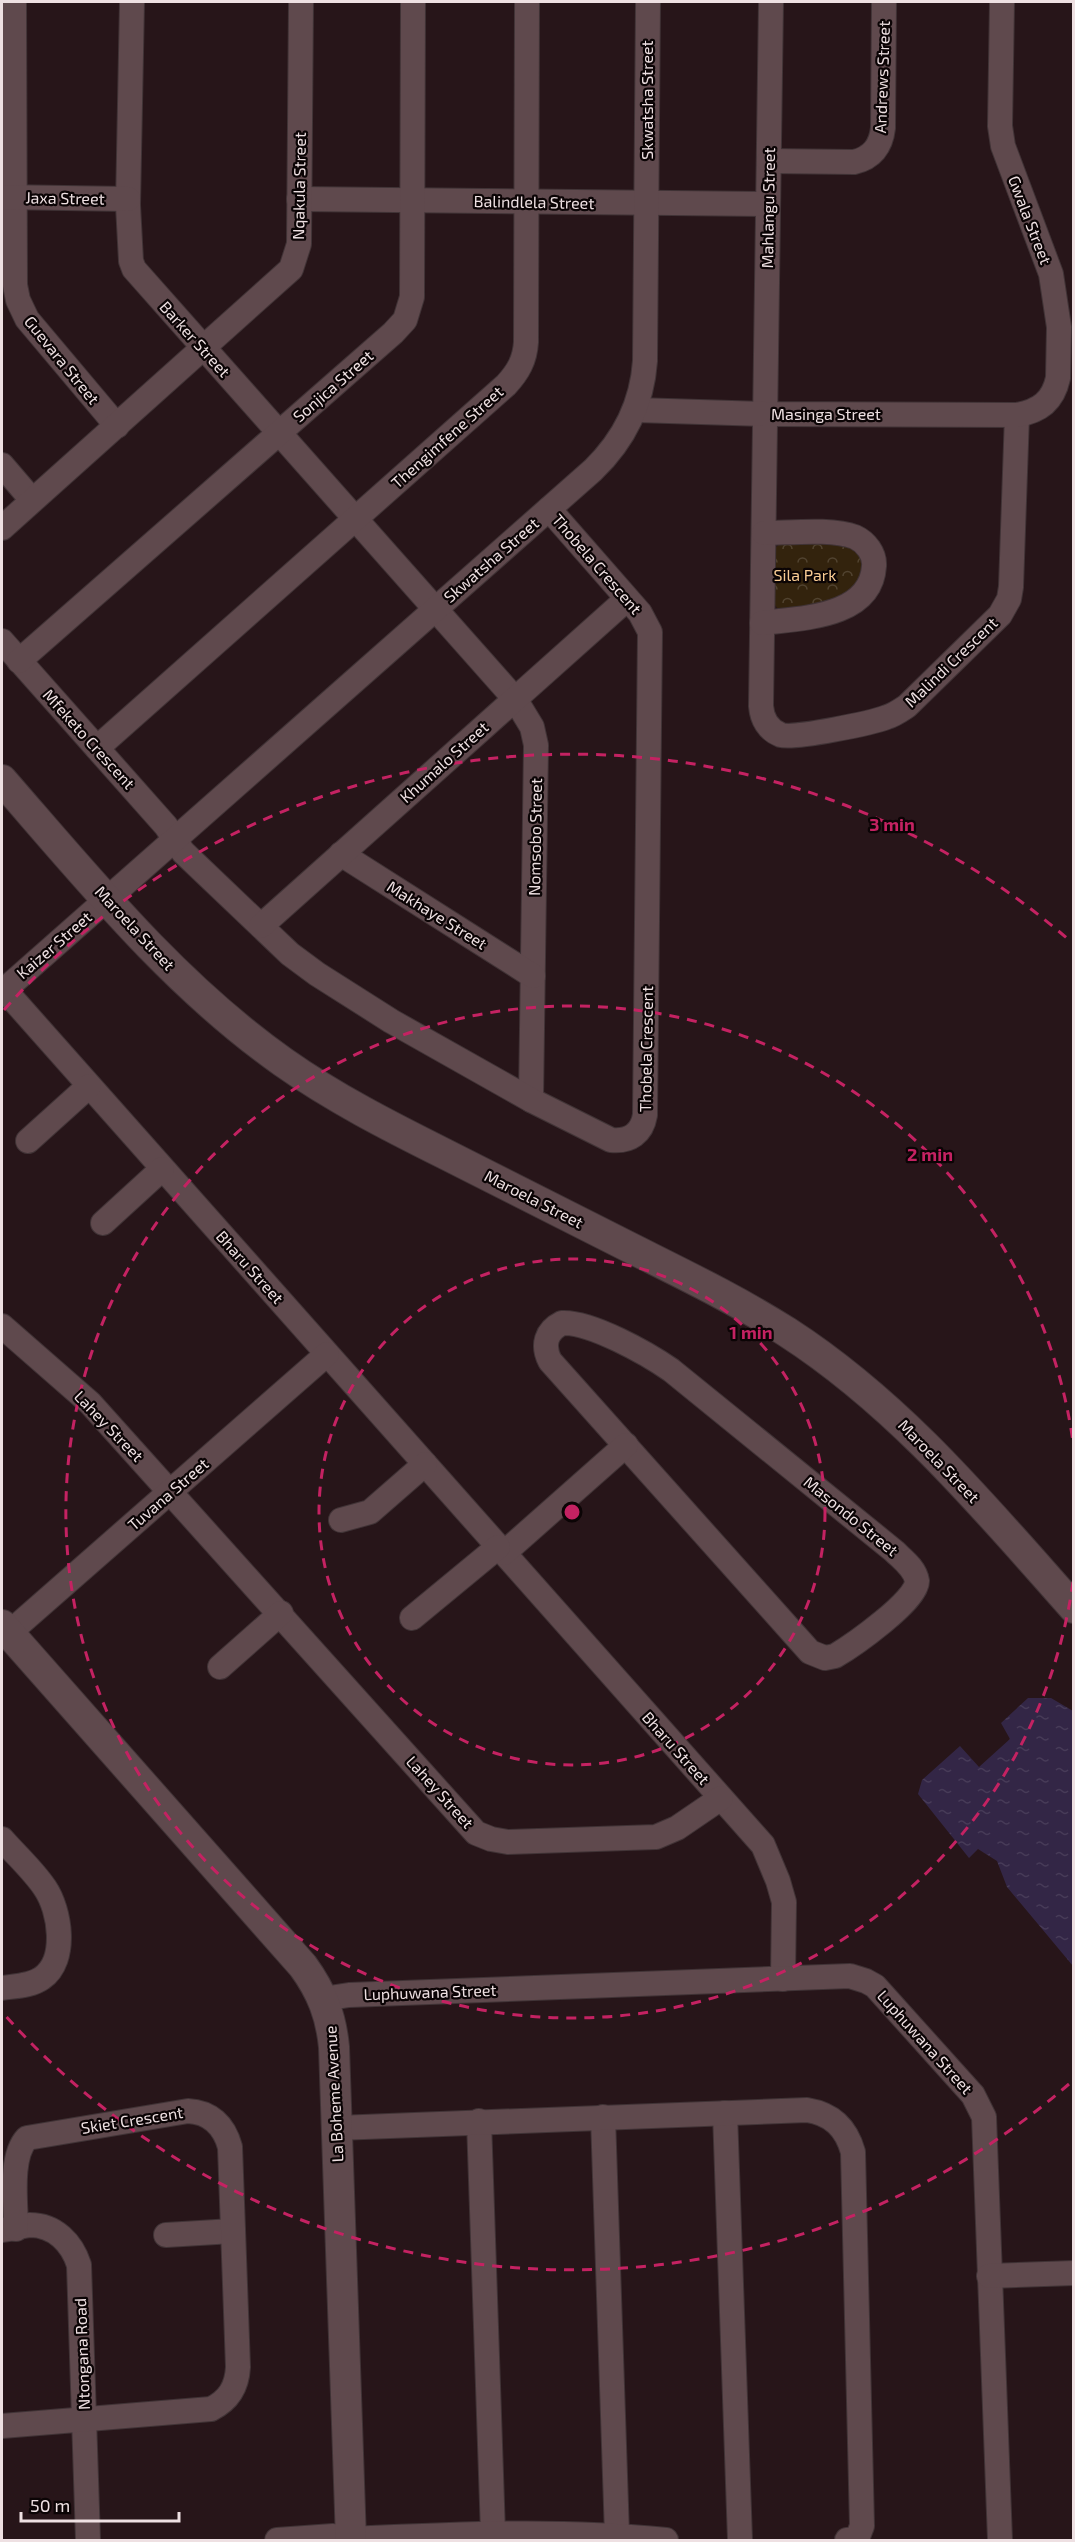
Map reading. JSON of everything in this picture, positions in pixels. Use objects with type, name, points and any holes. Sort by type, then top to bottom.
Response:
[{"type":"street","name":"Guevara Street","points":[[14,2],[8,197],[15,285],[21,308],[27,319],[117,426]]},
{"type":"street","name":"Barker Street","points":[[132,2],[128,199],[131,261],[134,269],[435,609]]},
{"type":"street","name":"Nqakula Street","points":[[2,528],[291,269],[299,244],[301,2]]},
{"type":"street","name":"Sonjica Street","points":[[19,661],[405,320],[412,297],[413,2]]},
{"type":"street","name":"Thengimfene Street","points":[[97,748],[506,385],[519,370],[526,342],[527,2]]},
{"type":"street","name":"Skwatsha Street","points":[[107,899],[549,509],[606,457],[618,442],[636,410],[644,378],[648,2]]},
{"type":"street","name":"Mahlangu Street","points":[[766,414],[771,2]]},
{"type":"street","name":"Andrews Street","points":[[769,161],[854,162],[874,152],[882,137],[883,128],[884,2]]},
{"type":"street","name":"Gwala Street","points":[[1002,2],[1000,126],[1003,146],[1051,274],[1059,327],[1056,388],[1052,396],[1039,409],[1017,415]]},
{"type":"street","name":"Jaxa Street","points":[[8,197],[128,199]]},
{"type":"street","name":"Balindlela Street","points":[[299,199],[768,204]]},
{"type":"street","name":"Masinga Street","points":[[636,410],[766,414],[1017,415]]},
{"type":"street","name":"Malindi Crescent","points":[[766,414],[762,714],[768,727],[791,736],[886,718],[907,706],[995,621],[1009,599],[1011,586],[1017,415]]},
{"type":"street","points":[[2,465],[32,500]]},
{"type":"street","name":"Thobela Crescent","points":[[174,839],[183,852],[290,954],[345,992],[391,1021],[531,1100],[611,1140],[619,1141],[633,1137],[644,1123],[650,638],[644,618],[549,509]]},
{"type":"street","points":[[762,623],[819,615],[841,608],[867,589],[872,580],[875,561],[864,543],[846,535],[764,533]]},
{"type":"street","name":"Khumalo Street","points":[[261,926],[627,599]]},
{"type":"street","name":"Nomsobo Street","points":[[435,609],[515,699],[532,727],[536,746],[531,1100]]},
{"type":"street","name":"Mfeketo Crescent","points":[[2,641],[166,826],[174,839]]},
{"type":"street","name":"Maroela Street","points":[[2,780],[107,899],[199,993],[248,1035],[315,1084],[367,1115],[741,1304],[789,1333],[850,1377],[900,1420],[951,1470],[1074,1608]]},
{"type":"street","name":"Makhaye Street","points":[[341,854],[533,976]]},
{"type":"street","name":"Kaizer Street","points":[[2,990],[107,899]]},
{"type":"street","name":"Bharu Street","points":[[2,990],[763,1845],[784,1902],[783,1979]]},
{"type":"street","points":[[28,1141],[89,1086]]},
{"type":"street","points":[[103,1223],[162,1169]]},
{"type":"street","name":"Masondo Street","points":[[569,1323],[592,1329],[647,1354],[671,1370],[894,1551],[914,1573],[917,1582],[913,1593],[903,1604],[848,1648],[835,1656],[825,1658],[815,1655],[626,1445],[550,1361],[546,1341],[555,1326],[569,1323]]},
{"type":"street","name":"Lahey Street","points":[[2,1326],[90,1403],[281,1613],[476,1833],[508,1842],[656,1837],[676,1828],[721,1798]]},
{"type":"street","name":"Tuvana Street","points":[[5,1629],[171,1491],[327,1354]]},
{"type":"street","points":[[412,1618],[501,1550],[626,1445]]},
{"type":"street","points":[[341,1520],[370,1512],[425,1464]]},
{"type":"street","points":[[220,1667],[281,1613]]},
{"type":"street","name":"La Boheme Avenue","points":[[5,1629],[303,1966],[323,1999],[332,2031],[337,2127],[351,2540]]},
{"type":"street","points":[[2,1839],[45,1888],[52,1902],[58,1940],[54,1961],[49,1970],[35,1982],[2,1988]]},
{"type":"street","name":"Luphuwana Street","points":[[323,1999],[349,1995],[850,1976],[866,1981],[882,1994],[978,2102],[985,2125],[1000,2541]]},
{"type":"street","points":[[337,2127],[807,2110],[818,2112],[837,2122],[850,2140],[853,2152],[862,2526],[857,2538],[847,2541]]},
{"type":"street","name":"Skiet Crescent","points":[[2,2426],[203,2411],[218,2405],[231,2393],[238,2367],[228,2138],[224,2130],[211,2117],[188,2111],[27,2138],[18,2150],[9,2229]]},
{"type":"street","points":[[725,2113],[740,2541]]},
{"type":"street","points":[[603,2117],[617,2535]]},
{"type":"street","points":[[479,2121],[493,2533]]},
{"type":"street","name":"Ntongana Road","points":[[9,2229],[27,2225],[50,2229],[67,2241],[79,2265],[88,2541]]},
{"type":"street","points":[[166,2235],[233,2231]]},
{"type":"street","points":[[989,2276],[1074,2272]]},
{"type":"street","points":[[277,2541],[333,2536],[351,2540],[493,2533],[617,2535],[666,2541]]},
{"type":"green space","name":"Sila Park","points":[[783,541],[848,543],[861,552],[866,574],[839,601],[780,611],[773,603],[774,549]]},
{"type":"water","points":[[1028,1698],[1051,1698],[1073,1711],[1073,1966],[1007,1887],[997,1861],[978,1849],[969,1858],[918,1794],[922,1780],[960,1746],[979,1767],[1010,1739],[1001,1723]]}]
